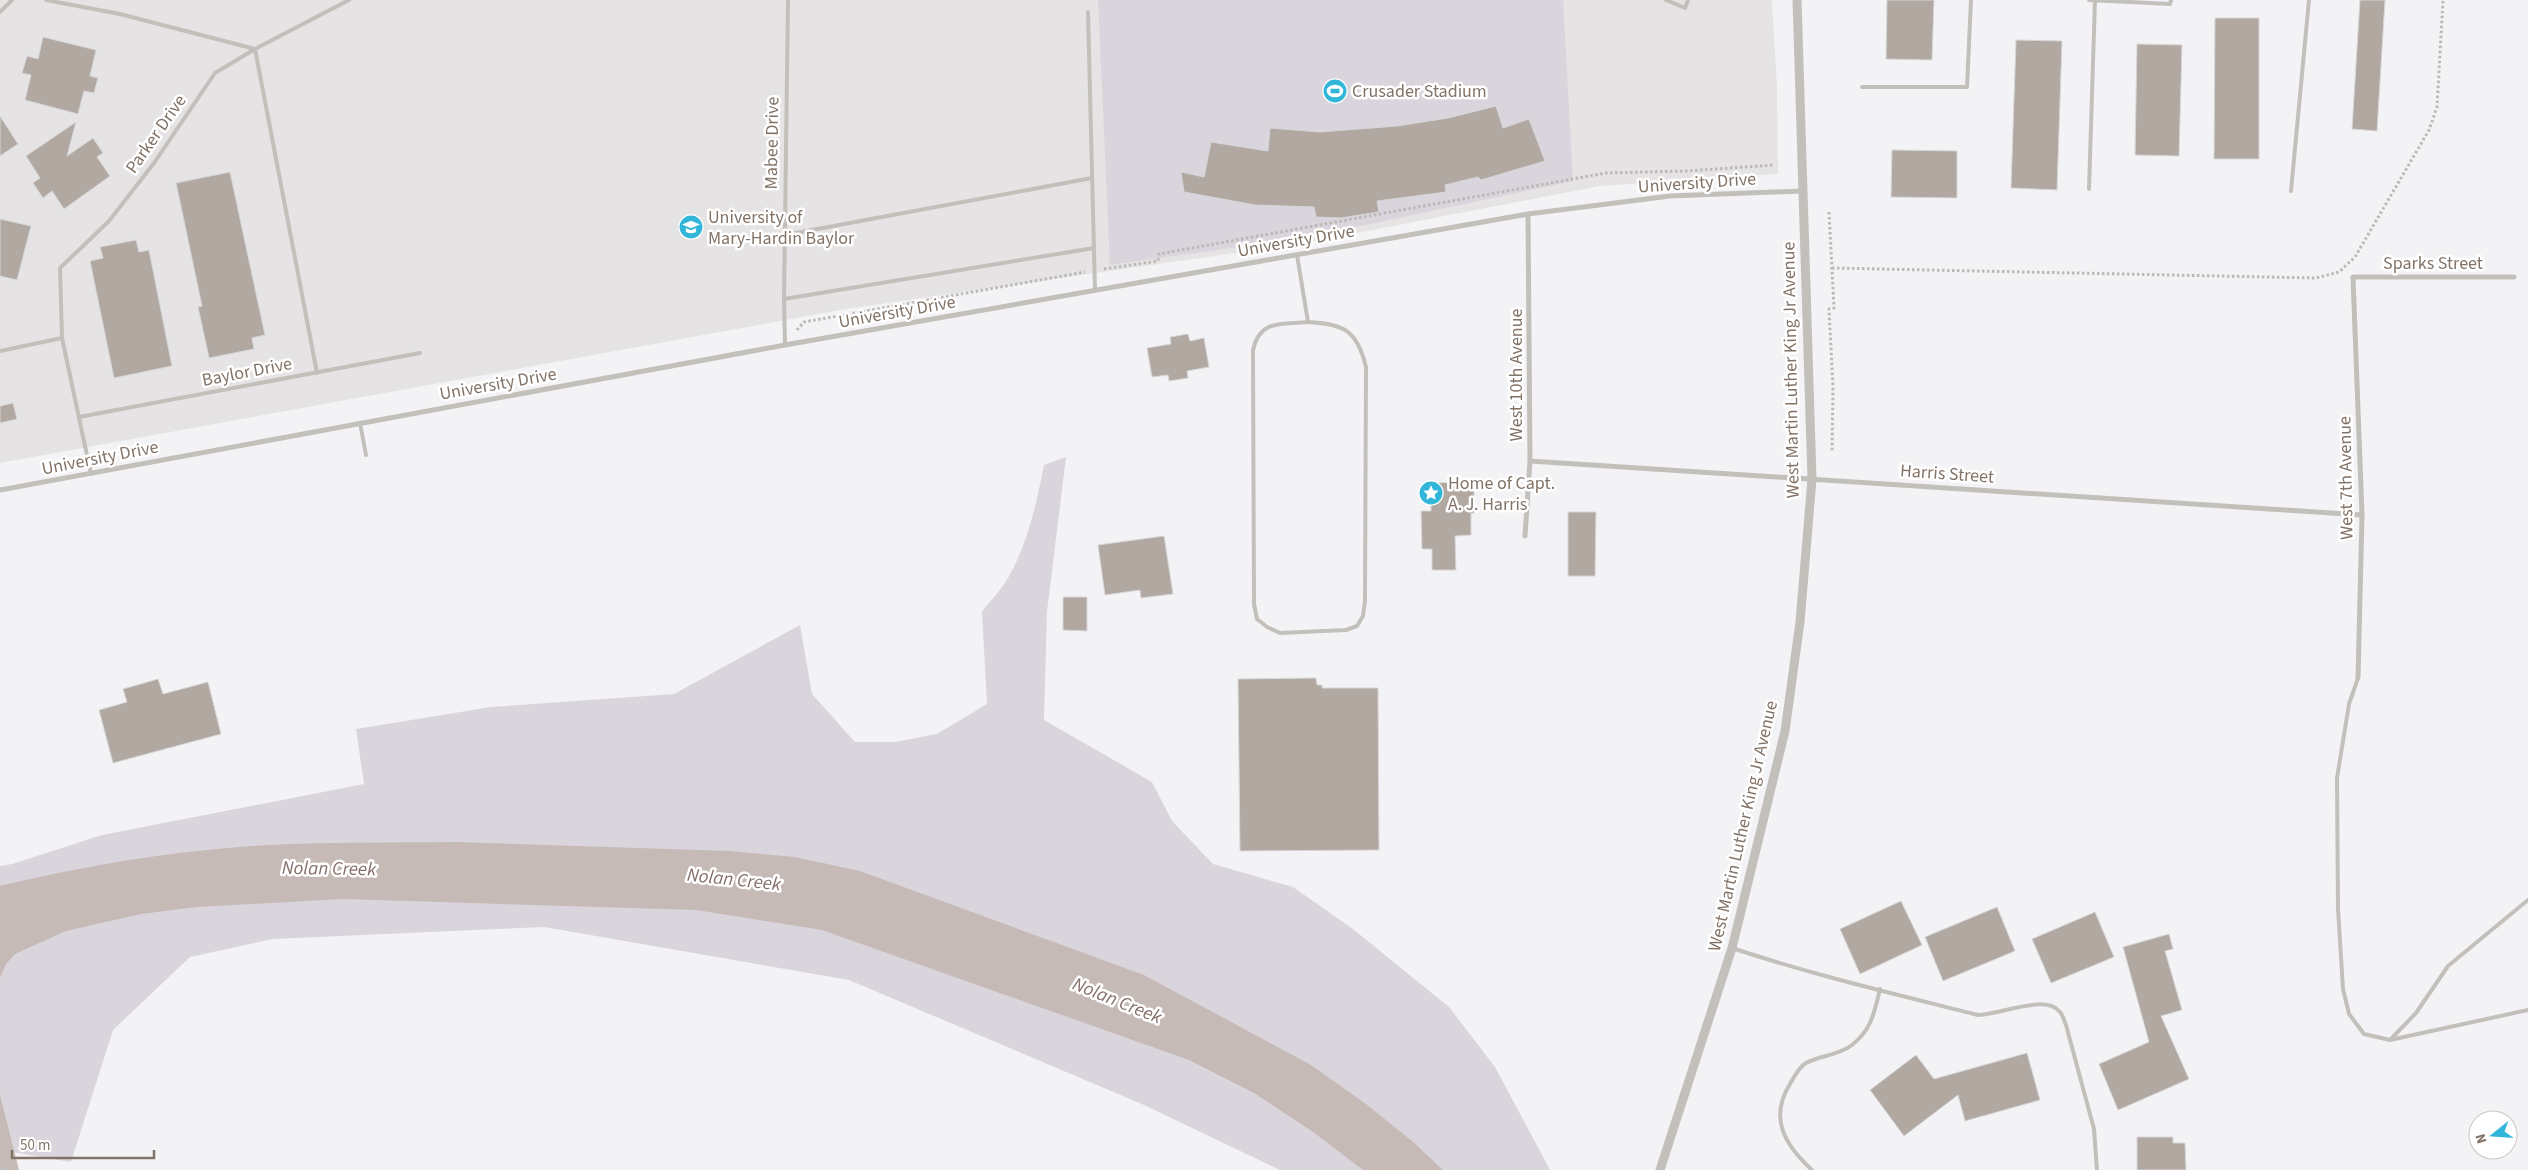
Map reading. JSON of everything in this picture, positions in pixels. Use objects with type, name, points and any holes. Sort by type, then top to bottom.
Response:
[{"type":"street","name":"West Martin Luther King Jr Avenue","points":[[1660,1170],[1732,948],[1785,731],[1800,622],[1812,479],[1797,0]]},
{"type":"street","name":"University Drive","points":[[0,490],[1094,290],[1528,214],[1670,196],[1802,191]]},
{"type":"street","name":"West 10th Avenue","points":[[1525,536],[1530,461],[1528,214]]},
{"type":"street","name":"Sparks Street","points":[[2353,277],[2514,277]]},
{"type":"street","name":"West 7th Avenue","points":[[2353,277],[2362,515],[2358,678]]},
{"type":"street","name":"Harris Street","points":[[1530,461],[2362,515]]},
{"type":"street","points":[[0,1168],[6,1170]]},
{"type":"lane","points":[[0,12],[12,0]]},
{"type":"lane","points":[[46,0],[120,14],[255,49],[316,373]]},
{"type":"lane","name":"Parker Drive","points":[[91,474],[62,338],[60,268],[109,221],[154,163],[215,73],[255,49],[349,0]]},
{"type":"lane","name":"Mabee Drive","points":[[785,346],[784,235],[788,0]]},
{"type":"lane","points":[[1666,0],[1685,8],[1688,0]]},
{"type":"lane","points":[[1862,87],[1967,87],[1971,0]]},
{"type":"lane","points":[[2089,0],[2170,4],[2170,0]]},
{"type":"lane","points":[[2089,189],[2095,0]]},
{"type":"lane","points":[[2291,191],[2309,0]]},
{"type":"lane","points":[[1088,12],[1094,290]]},
{"type":"lane","points":[[784,235],[1092,178]]},
{"type":"lane","points":[[784,298],[1094,248]]},
{"type":"lane","points":[[1296,255],[1308,322]]},
{"type":"lane","points":[[1308,322],[1334,324],[1350,334],[1361,346],[1366,367],[1365,601],[1363,616],[1357,626],[1346,630],[1280,633],[1267,628],[1258,619],[1254,604],[1254,350],[1256,336],[1264,329],[1308,322]]},
{"type":"lane","points":[[0,351],[62,338]]},
{"type":"lane","name":"Baylor Drive","points":[[79,417],[420,352]]},
{"type":"lane","points":[[360,423],[366,455]]},
{"type":"lane","points":[[2358,678],[2349,704],[2337,778],[2338,908],[2343,989],[2349,1014],[2364,1034],[2390,1040],[2528,1010]]},
{"type":"lane","points":[[2390,1040],[2416,1013],[2448,966],[2528,900]]},
{"type":"lane","points":[[1732,948],[1834,980],[1978,1015],[1991,1015],[2036,1003],[2051,1005],[2060,1011],[2066,1025],[2094,1129],[2097,1170]]},
{"type":"lane","points":[[1812,1170],[1793,1152],[1783,1134],[1780,1112],[1784,1094],[1805,1063],[1845,1049],[1864,1033],[1873,1021],[1880,990]]},
{"type":"path","points":[[1832,268],[2316,278],[2339,272],[2355,257],[2429,130],[2437,107],[2443,0]]},
{"type":"path","points":[[785,346],[804,322],[1094,270],[1158,261],[1159,254],[1470,199],[1563,179],[1606,173],[1687,171],[1774,165]]},
{"type":"path","points":[[1830,212],[1834,308],[1829,309],[1832,452]]},
{"type":"shaded area","name":"University of Mary-Hardin Baylor","points":[[0,0],[1772,0],[1777,88],[1778,174],[1600,186],[1305,243],[846,309],[0,463]]},
{"type":"shaded area","name":"Crusader Stadium","points":[[1098,0],[1563,0],[1573,181],[1309,237],[1110,265]]},
{"type":"shaded area","points":[[1066,457],[1047,612],[1044,720],[1152,782],[1172,821],[1213,864],[1293,887],[1353,929],[1449,1007],[1495,1067],[1550,1170],[1280,1170],[1144,1105],[849,980],[544,927],[273,939],[190,957],[113,1030],[71,1162],[0,1150],[0,866],[12,864],[102,835],[364,784],[356,729],[491,707],[674,694],[800,625],[812,694],[855,742],[895,742],[937,734],[987,704],[982,612],[1005,582],[1021,551],[1034,509],[1044,465]]},
{"type":"water","name":"Nolan Creek","points":[[458,842],[730,851],[795,857],[860,871],[1144,975],[1311,1065],[1366,1104],[1412,1141],[1443,1170],[1363,1170],[1313,1132],[1254,1093],[1189,1060],[822,930],[696,910],[343,899],[197,907],[141,914],[66,931],[15,954],[6,964],[0,978],[0,886],[53,874],[161,855],[246,846]]},
{"type":"water","points":[[0,1095],[19,1170],[0,1170]]},
{"type":"building","points":[[1887,0],[1934,0],[1932,60],[1886,59]]},
{"type":"building","points":[[2360,0],[2385,0],[2377,131],[2352,129]]},
{"type":"building","points":[[2215,18],[2259,18],[2259,159],[2214,159]]},
{"type":"building","points":[[43,37],[96,50],[90,76],[98,78],[94,93],[84,91],[78,114],[25,100],[31,75],[22,73],[27,56],[38,59]]},
{"type":"building","points":[[2016,40],[2062,41],[2057,190],[2011,188]]},
{"type":"building","points":[[2137,44],[2182,45],[2179,156],[2135,155]]},
{"type":"building","points":[[1496,106],[1503,128],[1529,119],[1545,161],[1481,180],[1478,177],[1445,185],[1446,192],[1377,201],[1379,212],[1341,218],[1316,217],[1314,207],[1255,205],[1184,192],[1181,172],[1204,177],[1211,142],[1268,151],[1270,128],[1320,132],[1397,126],[1448,118]]},
{"type":"building","points":[[0,116],[18,144],[0,156]]},
{"type":"building","points":[[76,122],[67,156],[93,138],[103,153],[97,157],[110,176],[64,209],[52,191],[43,198],[33,183],[40,178],[26,156]]},
{"type":"building","points":[[1892,150],[1957,151],[1957,198],[1891,197]]},
{"type":"building","points":[[230,172],[265,335],[252,338],[254,349],[209,358],[198,307],[202,306],[176,183]]},
{"type":"building","points":[[0,219],[31,226],[17,280],[0,276]]},
{"type":"building","points":[[136,240],[139,252],[149,250],[172,366],[114,378],[90,261],[103,258],[100,247]]},
{"type":"building","points":[[1188,334],[1190,341],[1204,338],[1209,367],[1187,371],[1188,378],[1169,381],[1168,375],[1152,377],[1147,348],[1171,344],[1170,337]]},
{"type":"building","points":[[13,403],[17,419],[0,423],[0,406]]},
{"type":"building","points":[[1474,482],[1474,513],[1471,513],[1471,535],[1455,536],[1456,570],[1432,570],[1432,549],[1422,549],[1421,511],[1431,511],[1431,483]]},
{"type":"building","points":[[1568,512],[1596,512],[1595,576],[1568,576]]},
{"type":"building","points":[[1164,536],[1173,594],[1141,598],[1140,590],[1105,595],[1098,545]]},
{"type":"building","points":[[1063,597],[1087,597],[1087,631],[1063,630]]},
{"type":"building","points":[[1316,678],[1317,685],[1322,685],[1322,688],[1378,688],[1379,850],[1240,851],[1238,679]]},
{"type":"building","points":[[158,679],[163,694],[208,682],[221,734],[113,763],[99,710],[127,702],[123,689]]},
{"type":"building","points":[[1901,901],[1922,945],[1860,974],[1840,929]]},
{"type":"building","points":[[1997,907],[2015,951],[1943,981],[1925,937]]},
{"type":"building","points":[[2095,912],[2114,957],[2051,983],[2032,939]]},
{"type":"building","points":[[2169,934],[2173,949],[2165,951],[2182,1010],[2161,1016],[2189,1079],[2118,1110],[2099,1064],[2149,1042],[2123,947]]},
{"type":"building","points":[[2027,1053],[2040,1100],[1965,1121],[1958,1095],[1904,1136],[1870,1090],[1916,1055],[1934,1079]]},
{"type":"building","points":[[2137,1137],[2173,1137],[2173,1143],[2185,1143],[2186,1170],[2137,1170]]},
{"type":"place","name":"Crusader Stadium","points":[[1335,91]]},
{"type":"place","name":"University of Mary-Hardin Baylor","points":[[691,227]]},
{"type":"place","name":"Home of Capt. A. J. Harris","points":[[1431,493]]}]
